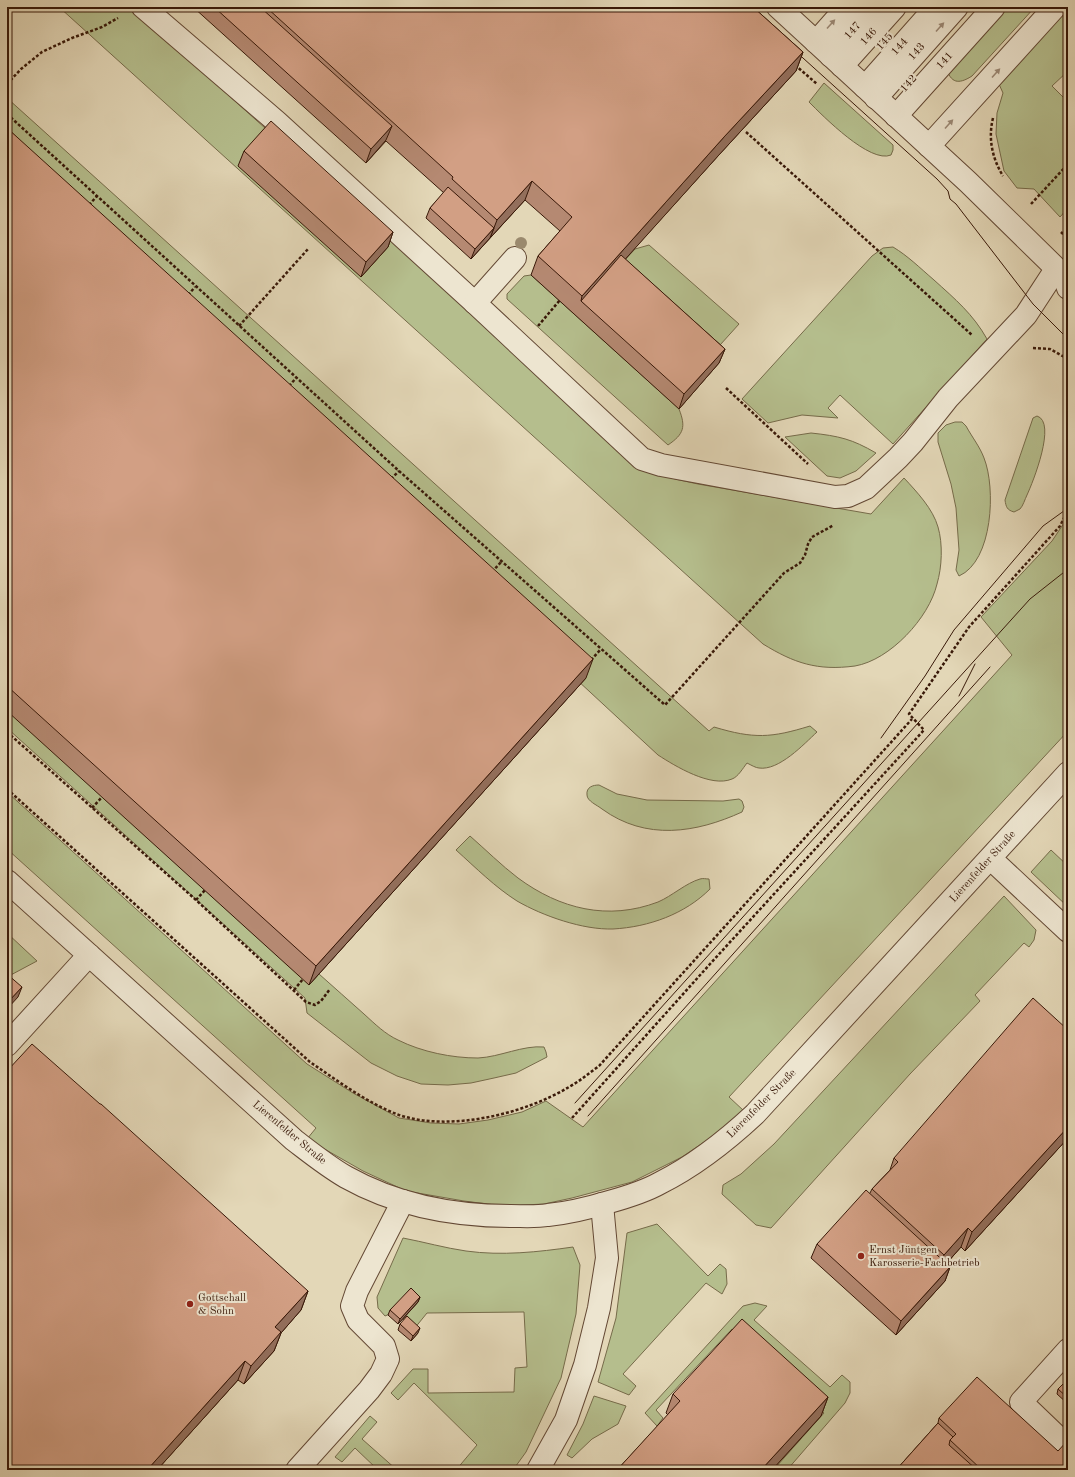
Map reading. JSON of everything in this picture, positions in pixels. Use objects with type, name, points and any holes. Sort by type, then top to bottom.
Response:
[{"type":"street","points":[[143,7],[277,122],[475,302],[642,459],[661,465],[835,497],[848,496],[866,488],[912,442],[948,398],[1026,315],[1064,278],[968,182],[778,7]]},
{"type":"street","points":[[847,7],[858,81]]},
{"type":"street","name":"147","points":[[858,81],[874,7]]},
{"type":"street","name":"146","points":[[858,81],[895,7]]},
{"type":"street","name":"145","points":[[858,81],[916,7]]},
{"type":"street","name":"144","points":[[858,81],[936,7]]},
{"type":"street","name":"143","points":[[858,81],[957,7]]},
{"type":"street","name":"142","points":[[858,81],[978,7]]},
{"type":"street","name":"141","points":[[858,81],[994,7]]},
{"type":"street","points":[[930,146],[1055,7]]},
{"type":"street","points":[[475,302],[515,258]]},
{"type":"street","name":"Lierenfelder Straße","points":[[7,881],[294,1140],[324,1163],[346,1177],[404,1201],[436,1209],[464,1214],[496,1216],[546,1216],[631,1196],[660,1184],[704,1157],[726,1140],[755,1114],[1068,773]]},
{"type":"street","points":[[990,859],[1068,931]]},
{"type":"street","points":[[7,1045],[89,955]]},
{"type":"street","points":[[297,1470],[369,1390],[381,1374],[388,1359],[384,1346],[358,1320],[352,1306],[357,1292],[404,1201]]},
{"type":"street","points":[[538,1470],[566,1420],[585,1365],[598,1315],[607,1258],[602,1204]]},
{"type":"street","points":[[1068,1350],[1021,1402],[1068,1447]]},
{"type":"path","points":[[7,84],[21,69],[42,52],[72,38],[102,27],[119,17]]},
{"type":"path","points":[[794,64],[817,84]]},
{"type":"path","points":[[1064,79],[1068,83]]},
{"type":"path","points":[[984,85],[997,98],[991,125],[991,143],[999,170],[1006,180]]},
{"type":"path","points":[[7,114],[195,287],[297,377],[399,471],[665,705],[784,574],[800,563],[805,556],[808,544],[812,537],[822,530],[836,524]]},
{"type":"path","points":[[746,132],[976,338]]},
{"type":"path","points":[[1031,204],[1068,164]]},
{"type":"path","points":[[87,206],[97,196]]},
{"type":"path","points":[[1026,200],[1036,209]]},
{"type":"path","points":[[1057,229],[1068,239]]},
{"type":"path","points":[[239,326],[308,249]]},
{"type":"path","points":[[186,297],[195,287]]},
{"type":"path","points":[[521,345],[560,300]]},
{"type":"path","points":[[1028,348],[1050,349],[1068,359]]},
{"type":"path","points":[[287,388],[297,377]]},
{"type":"path","points":[[726,388],[812,467]]},
{"type":"path","points":[[390,481],[399,471]]},
{"type":"path","points":[[572,1118],[710,964],[924,730],[909,714],[969,627],[1060,526],[1068,510]]},
{"type":"path","points":[[491,572],[501,562]]},
{"type":"path","points":[[590,661],[601,649]]},
{"type":"path","points":[[7,789],[310,1062],[356,1093],[400,1115],[433,1121],[460,1121],[488,1117],[525,1108],[547,1099],[571,1086],[599,1066],[912,718]]},
{"type":"path","points":[[7,732],[196,900],[306,1002],[315,1005],[321,1001],[330,990]]},
{"type":"path","points":[[92,808],[102,797]]},
{"type":"path","points":[[196,900],[205,890]]},
{"type":"path","points":[[294,990],[303,979]]},
{"type":"green space","points":[[59,7],[130,7],[642,466],[675,479],[698,484],[871,514],[904,478],[924,501],[936,520],[941,541],[941,563],[937,584],[933,597],[917,623],[906,636],[894,646],[868,662],[855,666],[829,667],[806,664],[774,651],[763,644]]},
{"type":"green space","points":[[1002,7],[1035,7],[972,76],[961,81],[951,78],[947,70]]},
{"type":"green space","points":[[1062,7],[1068,7],[1068,71],[1052,86],[1068,102],[1068,208],[1060,217],[1034,189],[1017,188],[1004,171],[996,134],[997,113],[1003,93],[998,82]]},
{"type":"green space","points":[[824,83],[893,145],[891,155],[882,156],[860,146],[847,137],[809,102]]},
{"type":"green space","points":[[7,98],[709,731],[714,727],[740,734],[762,736],[784,733],[810,726],[817,732],[791,756],[783,761],[767,768],[755,767],[747,763],[732,779],[723,781],[714,781],[683,770],[658,755],[7,152]]},
{"type":"green space","points":[[649,245],[739,324],[711,355],[616,270],[635,249]]},
{"type":"green space","points":[[893,247],[914,262],[956,300],[970,314],[987,339],[893,444],[840,395],[828,408],[838,418],[802,415],[768,423],[742,399],[872,256],[883,248]]},
{"type":"green space","points":[[531,275],[679,409],[683,425],[680,434],[673,441],[668,445],[507,299],[507,294],[524,276]]},
{"type":"green space","points":[[1037,416],[1043,421],[1045,429],[1042,453],[1034,478],[1023,504],[1020,509],[1014,512],[1007,508],[1005,500],[1033,418]]},
{"type":"green space","points":[[955,422],[962,422],[966,426],[980,450],[988,471],[990,487],[989,523],[985,540],[979,555],[970,568],[959,576],[956,570],[959,550],[956,508],[951,484],[938,442],[938,433],[946,425]]},
{"type":"green space","points":[[811,433],[830,435],[845,439],[860,444],[876,453],[856,471],[840,478],[827,476],[785,437]]},
{"type":"green space","points":[[1068,517],[1068,731],[729,1097],[744,1111],[719,1132],[682,1157],[632,1182],[544,1204],[503,1206],[406,1191],[363,1171],[307,1139],[316,1128],[7,849],[7,792],[307,1064],[353,1093],[399,1118],[431,1123],[459,1124],[488,1120],[522,1112],[546,1101],[583,1127],[1012,655],[981,617],[1052,541]]},
{"type":"green space","points":[[7,710],[309,984],[319,974],[384,1032],[393,1038],[427,1051],[458,1057],[478,1058],[495,1056],[520,1049],[544,1047],[547,1057],[516,1073],[471,1083],[448,1085],[421,1084],[397,1076],[371,1063],[307,1013],[305,998],[7,728]]},
{"type":"green space","points":[[599,785],[617,794],[647,800],[723,801],[739,799],[742,801],[744,807],[742,812],[707,825],[689,829],[654,830],[636,826],[619,819],[590,801],[587,797],[589,788]]},
{"type":"green space","points":[[470,836],[518,878],[534,889],[551,898],[585,909],[621,911],[639,908],[658,902],[690,883],[701,879],[709,879],[710,889],[689,906],[666,918],[653,922],[626,928],[613,929],[601,929],[576,925],[527,907],[509,896],[493,883],[456,850]]},
{"type":"green space","points":[[1051,850],[1068,866],[1068,907],[1031,872]]},
{"type":"green space","points":[[1004,896],[1036,930],[1034,940],[1029,947],[1024,943],[975,995],[980,1001],[910,1074],[771,1228],[756,1225],[722,1194],[723,1185],[741,1174],[774,1144]]},
{"type":"green space","points":[[7,933],[37,961],[7,977]]},
{"type":"green space","points":[[657,1224],[708,1276],[720,1264],[726,1269],[727,1284],[722,1294],[706,1283],[623,1374],[636,1386],[629,1395],[598,1382],[616,1318],[627,1233]]},
{"type":"green space","points":[[403,1238],[458,1250],[493,1253],[533,1252],[573,1247],[580,1265],[576,1314],[561,1378],[526,1452],[513,1470],[456,1470],[477,1445],[414,1383],[398,1400],[391,1393],[413,1369],[428,1369],[428,1393],[514,1392],[515,1368],[527,1367],[524,1312],[427,1313],[414,1329],[403,1319],[418,1302],[385,1316],[378,1308],[377,1297]]},
{"type":"green space","points":[[755,1303],[767,1306],[754,1320],[830,1387],[842,1375],[850,1382],[850,1393],[845,1403],[787,1470],[780,1470],[776,1467],[824,1413],[732,1329],[656,1410],[663,1418],[657,1426],[645,1413],[743,1306]]},
{"type":"green space","points":[[594,1396],[626,1406],[618,1424],[592,1439],[572,1458],[567,1455],[583,1424]]},
{"type":"green space","points":[[370,1416],[377,1422],[362,1439],[397,1470],[378,1470],[355,1448],[342,1462],[335,1457]]},
{"type":"building","points":[[214,7],[260,7],[392,126],[371,149]]},
{"type":"building","points":[[266,7],[753,7],[803,52],[724,137],[582,296],[538,256],[572,217],[532,181],[497,220],[452,179],[453,177]]},
{"type":"building","points":[[271,121],[393,232],[366,262],[244,151]]},
{"type":"building","points":[[7,128],[593,659],[316,966],[7,686]]},
{"type":"building","points":[[448,187],[494,228],[475,249],[430,208]]},
{"type":"building","points":[[621,255],[725,349],[684,394],[581,301]]},
{"type":"building","points":[[7,974],[22,987],[7,1003]]},
{"type":"building","points":[[1033,998],[1068,1030],[1068,1127],[972,1232],[968,1228],[944,1255],[872,1189],[898,1162],[894,1158]]},
{"type":"building","points":[[32,1044],[101,1104],[308,1291],[275,1327],[281,1332],[251,1366],[245,1361],[147,1470],[7,1470],[7,1071]]},
{"type":"building","points":[[866,1190],[950,1267],[901,1321],[817,1244]]},
{"type":"building","points":[[411,1288],[420,1297],[400,1319],[390,1310]]},
{"type":"building","points":[[407,1316],[420,1328],[413,1336],[400,1324]]},
{"type":"building","points":[[742,1319],[828,1397],[761,1470],[617,1470],[680,1401],[673,1394]]},
{"type":"building","points":[[977,1377],[1058,1451],[1068,1440],[1068,1470],[982,1470],[950,1440],[956,1434],[939,1418]]},
{"type":"building","points":[[1068,1379],[1068,1398],[1058,1389]]},
{"type":"building","points":[[938,1423],[953,1437],[950,1440],[949,1445],[977,1470],[896,1470]]},
{"type":"tram line","points":[[793,49],[937,179],[948,191],[950,199],[956,204],[1033,304],[1068,339]]},
{"type":"tram line","points":[[881,738],[925,676],[954,630],[1043,526],[1068,508]]},
{"type":"tram line","points":[[575,1103],[1030,599],[1068,569]]},
{"type":"tram line","points":[[959,696],[975,664]]},
{"type":"tram line","points":[[588,1116],[990,667]]},
{"type":"place","name":"Ernst Jüntgen Karosserie-Fachbetrieb","points":[[861,1256]]},
{"type":"place","name":"Gottschall & Sohn","points":[[190,1304]]}]
